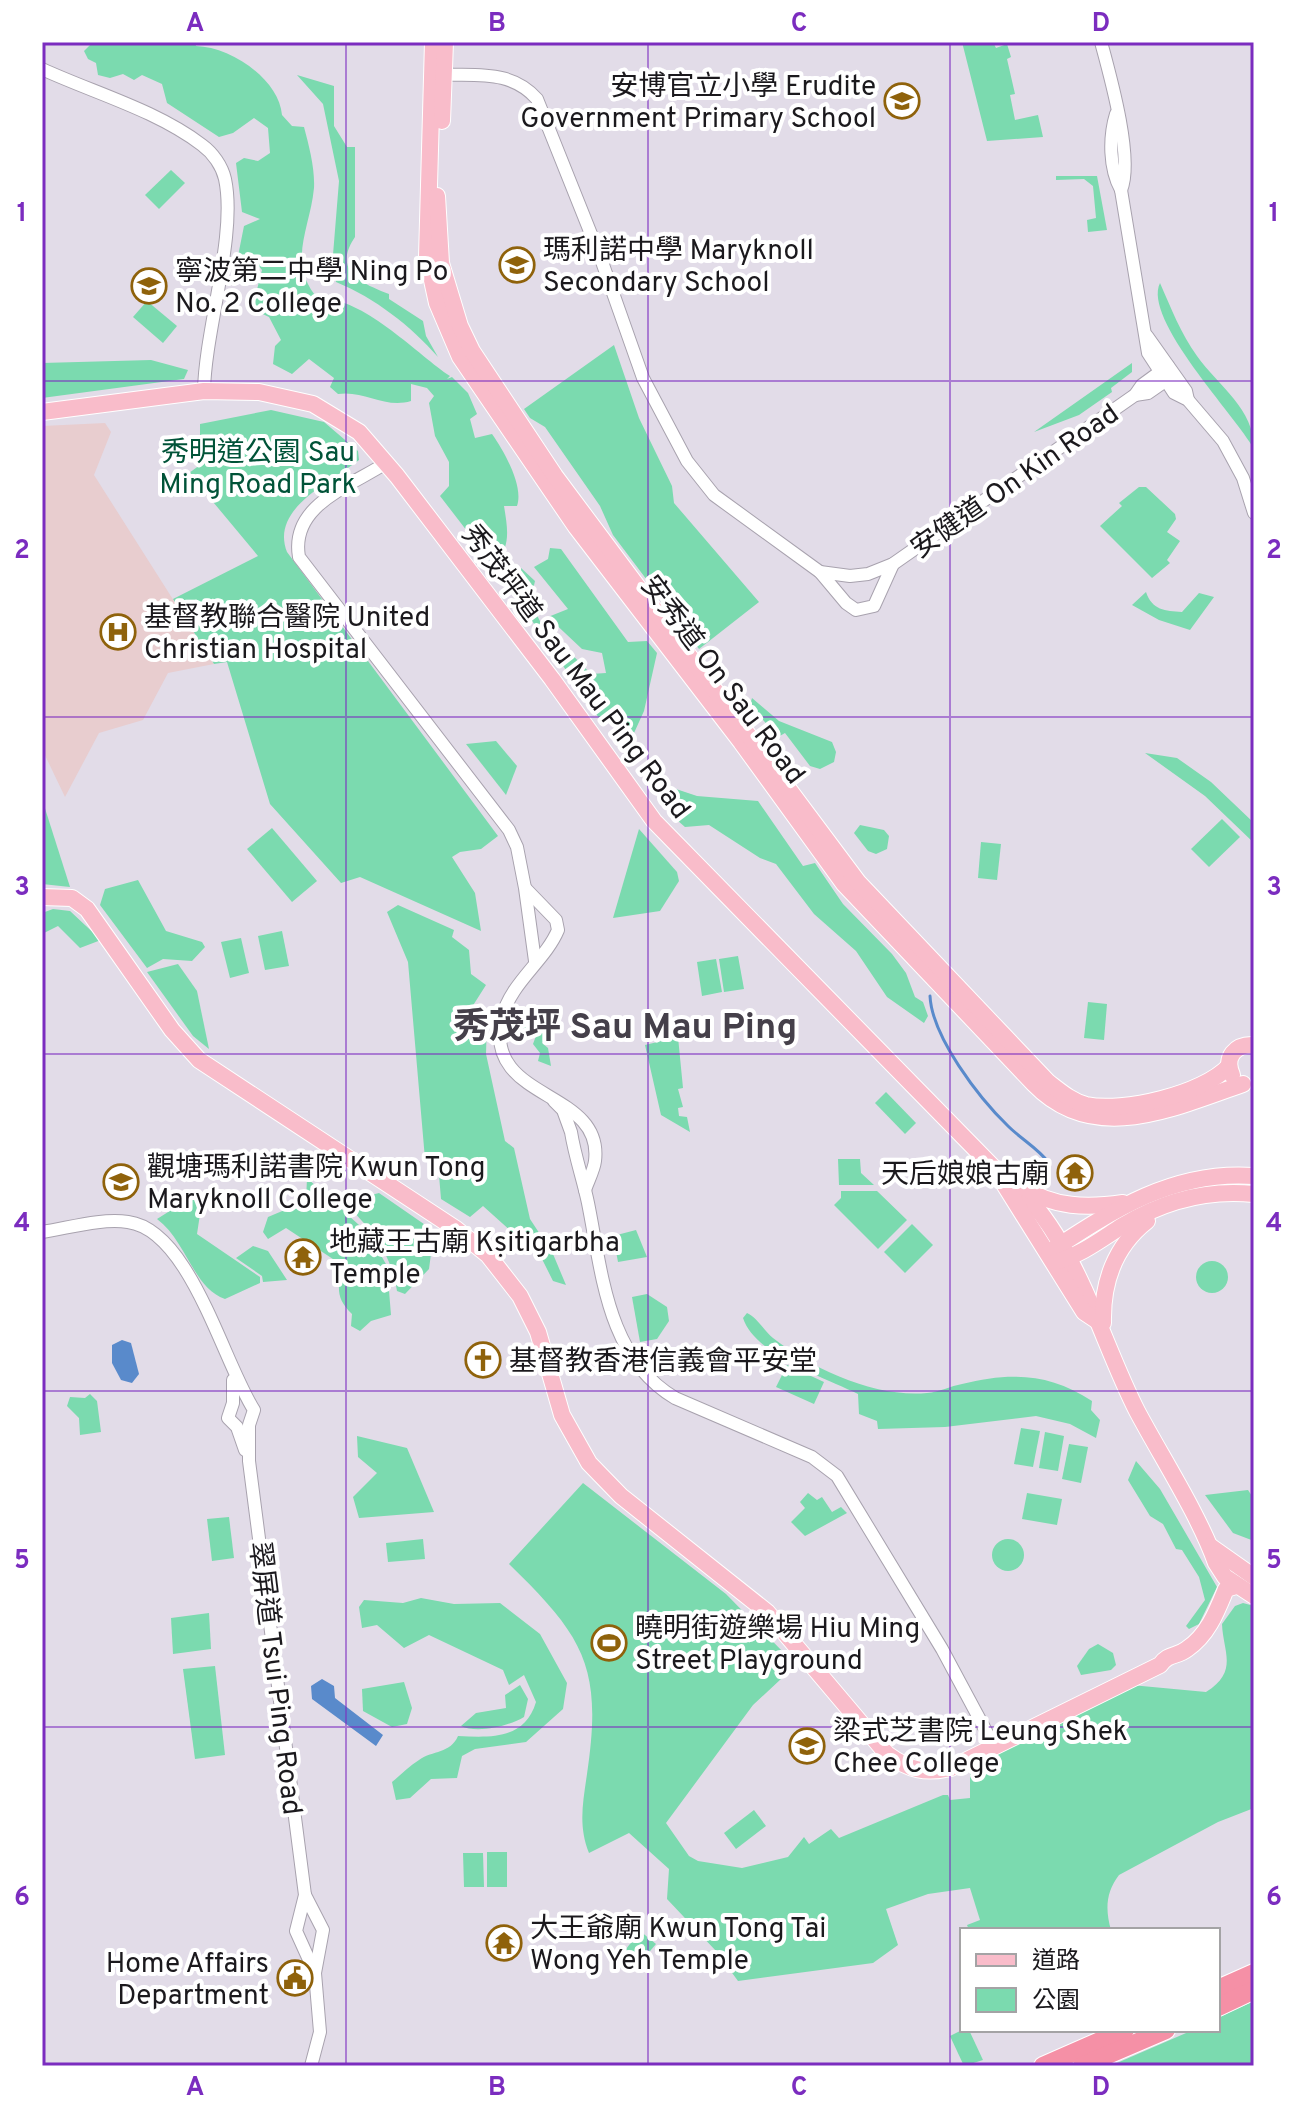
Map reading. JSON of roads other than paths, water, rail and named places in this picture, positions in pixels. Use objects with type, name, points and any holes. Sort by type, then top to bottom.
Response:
[{"type":"highway","points":[[1220,1988],[1254,1973]]},
{"type":"highway","points":[[1220,2006],[1254,1990]]},
{"type":"highway","points":[[1043,2066],[1120,2032]]},
{"type":"highway","points":[[1082,2066],[1161,2032]]},
{"type":"main road","name":"安秀道 On Sau Road","points":[[433,42],[439,74],[437,232],[448,296],[472,351],[555,476],[848,869],[1048,1082],[1072,1100],[1106,1106],[1202,1087],[1229,1066],[1235,1050],[1254,1045]]},
{"type":"main road","name":"安秀道 On Sau Road","points":[[445,42],[439,74],[426,241],[433,288],[452,342],[576,527],[741,742],[844,884],[1041,1092],[1068,1111],[1090,1118],[1125,1117],[1179,1106],[1250,1085]]},
{"type":"main road","name":"秀茂坪道 Sau Mau Ping Road","points":[[42,412],[204,391],[268,393],[313,404],[359,432],[552,679],[654,821],[993,1167],[1015,1182],[1058,1254]]},
{"type":"main road","points":[[42,897],[72,898],[87,909],[172,1030],[199,1060],[456,1229],[488,1255],[526,1306],[542,1346],[562,1415],[589,1463],[621,1496],[767,1612],[887,1754],[917,1771],[933,1772],[951,1768],[1160,1665],[1172,1654],[1179,1654],[1206,1631],[1226,1589],[1251,1575]]},
{"type":"main road","points":[[1229,1066],[1233,1077],[1250,1085]]},
{"type":"main road","name":"秀茂坪道 Sau Mau Ping Road","points":[[993,1167],[1004,1188],[1090,1298],[1099,1328],[1136,1409],[1210,1546],[1216,1563],[1236,1586],[1254,1596]]},
{"type":"main road","points":[[1058,1254],[1132,1201],[1173,1183],[1224,1175],[1254,1176]]},
{"type":"main road","points":[[1015,1182],[1046,1200],[1073,1206],[1132,1201]]},
{"type":"main road","points":[[1058,1254],[1178,1200],[1204,1194],[1254,1194]]},
{"type":"main road","points":[[1099,1328],[1104,1293],[1116,1256],[1135,1230],[1178,1200]]},
{"type":"main road","name":"秀茂坪道 Sau Mau Ping Road","points":[[1210,1546],[1251,1575]]},
{"type":"street","points":[[1101,42],[1116,114],[1111,133],[1118,155],[1115,179],[1121,190],[1138,307],[1147,336],[1146,347],[1178,396],[1188,400],[1231,453],[1254,513]]},
{"type":"street","points":[[42,69],[168,124],[201,145],[219,164],[225,177],[227,215],[204,365],[204,391]]},
{"type":"street","name":"安健道 On Kin Road","points":[[439,74],[502,76],[524,87],[537,99],[601,259],[643,378],[687,461],[714,495],[820,572],[851,608],[863,611],[878,601],[880,588],[893,564]]},
{"type":"street","name":"安健道 On Kin Road","points":[[820,572],[850,576],[868,574],[893,564],[1135,395],[1142,385],[1166,374]]},
{"type":"street","points":[[386,463],[309,512],[297,534],[299,557],[509,830],[517,847],[535,961]]},
{"type":"street","points":[[868,574],[880,588]]},
{"type":"street","points":[[843,598],[843,586],[850,576]]},
{"type":"street","points":[[525,888],[558,927],[503,1012],[501,1043],[510,1067],[535,1089],[574,1111],[587,1124],[595,1163],[585,1190]]},
{"type":"street","points":[[530,930],[534,917],[548,914]]},
{"type":"street","points":[[530,930],[541,942],[550,941]]},
{"type":"street","points":[[554,1101],[563,1110],[571,1132],[610,1308],[624,1344],[636,1362],[657,1386],[675,1398],[812,1457],[837,1476],[942,1649],[994,1746]]},
{"type":"street","points":[[571,1132],[575,1123],[587,1124]]},
{"type":"street","points":[[576,1163],[584,1169],[595,1163]]},
{"type":"street","name":"翠屏道 Tsui Ping Road","points":[[42,1232],[122,1221],[156,1233],[175,1253],[193,1284],[233,1376],[254,1414],[243,1426]]},
{"type":"street","name":"翠屏道 Tsui Ping Road","points":[[233,1376],[233,1403],[228,1418],[243,1426]]},
{"type":"street","points":[[233,1403],[249,1403]]},
{"type":"street","name":"翠屏道 Tsui Ping Road","points":[[243,1426],[305,1895]]},
{"type":"street","points":[[305,1895],[323,1930],[315,1973],[320,2032],[311,2066]]},
{"type":"street","points":[[305,1895],[301,1921],[296,1931],[315,1973]]},
{"type":"street","points":[[301,1921],[316,1920]]},
{"type":"street","points":[[304,1944],[319,1941]]},
{"type":"water","points":[[122,1340],[131,1343],[139,1374],[132,1383],[121,1380],[112,1363],[112,1345]]},
{"type":"water","points":[[322,1679],[334,1686],[335,1698],[383,1735],[376,1746],[312,1699],[311,1686]]},
{"type":"waterway","points":[[930,996],[939,1030],[971,1083],[1008,1126],[1049,1163]]},
{"type":"place","name":"安博官立小學 Erudite Government Primary School","points":[[902,101]]},
{"type":"place","name":"瑪利諾中學 Maryknoll Secondary School","points":[[517,265]]},
{"type":"place","name":"寧波第二中學 Ning Po No. 2 College","points":[[149,286]]},
{"type":"place","name":"基督教聯合醫院 United Christian Hospital","points":[[118,632]]},
{"type":"place","name":"天后娘娘古廟","points":[[1075,1173]]},
{"type":"place","name":"觀塘瑪利諾書院 Kwun Tong Maryknoll College","points":[[121,1182]]},
{"type":"place","name":"地藏王古廟 Kṣitigarbha Temple","points":[[303,1257]]},
{"type":"place","name":"基督教香港信義會平安堂","points":[[483,1360]]},
{"type":"place","name":"曉明街遊樂場 Hiu Ming Street Playground","points":[[609,1643]]},
{"type":"place","name":"梁式芝書院 Leung Shek Chee College","points":[[807,1746]]},
{"type":"place","name":"大王爺廟 Kwun Tong Tai Wong Yeh Temple","points":[[504,1943]]},
{"type":"place","name":"Home Affairs Department","points":[[295,1978]]},
{"type":"district","name":"秀茂坪 Sau Mau Ping","points":[[625,1025]]},
{"type":"park label","name":"秀明道公園 Sau Ming Road Park","points":[[258,467]]}]
